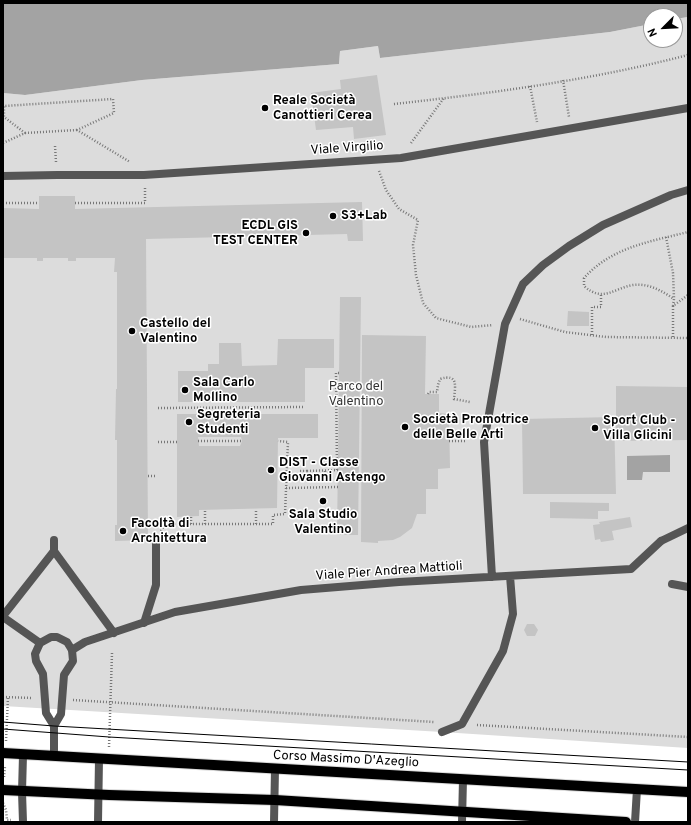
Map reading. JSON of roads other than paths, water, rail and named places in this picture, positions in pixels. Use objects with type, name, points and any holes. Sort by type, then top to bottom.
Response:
[{"type":"main road","name":"Corso Massimo D'Azeglio","points":[[3,753],[688,792]]},
{"type":"main road","points":[[3,790],[98,795],[275,800],[462,817],[626,822]]},
{"type":"street","name":"Viale Virgilio","points":[[3,176],[144,175],[293,166],[377,158],[401,158],[688,108]]},
{"type":"street","points":[[492,577],[484,442],[505,324],[523,284],[543,265],[569,246],[603,225],[670,195],[688,190]]},
{"type":"street","name":"Viale Pier Andrea Mattioli","points":[[72,650],[85,642],[176,612],[301,590],[399,582],[631,569],[661,541],[688,528]]},
{"type":"street","points":[[54,540],[54,551],[112,633]]},
{"type":"street","points":[[144,623],[156,585],[156,540]]},
{"type":"street","points":[[40,643],[3,617],[54,551]]},
{"type":"street","points":[[442,732],[462,724],[503,651],[513,614],[510,576]]},
{"type":"street","points":[[672,584],[688,587]]},
{"type":"street","points":[[54,726],[46,713],[44,674],[36,661],[36,654],[40,643],[51,637],[57,637],[67,642],[72,650],[73,660],[64,676],[61,714],[54,726],[54,756]]},
{"type":"street","points":[[23,755],[23,822]]},
{"type":"street","points":[[98,822],[99,759]]},
{"type":"street","points":[[274,822],[275,769]]},
{"type":"street","points":[[462,817],[463,779]]},
{"type":"street","points":[[635,822],[637,789]]},
{"type":"tram line","points":[[3,722],[688,762]]},
{"type":"tram line","points":[[3,729],[109,737],[688,770]]},
{"type":"place","name":"Reale Società Canottieri Cerea","points":[[265,108]]},
{"type":"place","name":"S3+Lab","points":[[333,216]]},
{"type":"place","name":"ECDL GIS TEST CENTER","points":[[306,233]]},
{"type":"place","name":"Castello del Valentino","points":[[132,331]]},
{"type":"place","name":"Sala Carlo Mollino","points":[[185,390]]},
{"type":"place","name":"Segreteria Studenti","points":[[189,422]]},
{"type":"place","name":"Società Promotrice delle Belle Arti","points":[[405,427]]},
{"type":"place","name":"Sport Club - Villa Glicini","points":[[595,428]]},
{"type":"place","name":"DIST - Classe Giovanni Astengo","points":[[271,470]]},
{"type":"place","name":"Sala Studio Valentino","points":[[323,501]]},
{"type":"place","name":"Facoltà di Architettura","points":[[123,531]]},
{"type":"park label","name":"Parco del Valentino","points":[[356,394]]}]
